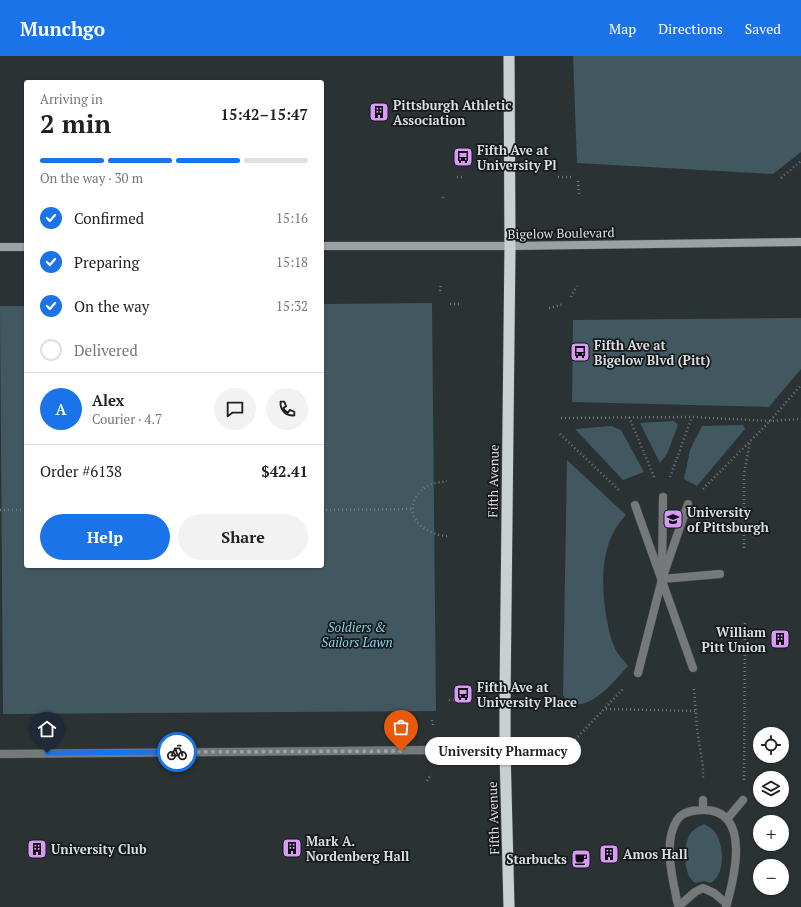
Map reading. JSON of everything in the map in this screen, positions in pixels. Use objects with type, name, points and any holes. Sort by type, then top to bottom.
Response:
[{"type":"highway","name":"Fifth Avenue","points":[[509,56],[510,246],[505,751],[509,907]]},
{"type":"main road","name":"Bigelow Boulevard","points":[[324,246],[510,246],[801,242]]},
{"type":"main road","points":[[0,247],[24,247]]},
{"type":"street","points":[[662,579],[663,497]]},
{"type":"street","points":[[638,673],[662,579],[688,504]]},
{"type":"street","points":[[635,506],[693,668]]},
{"type":"street","points":[[662,579],[720,574]]},
{"type":"street","points":[[0,754],[424,750],[505,751]]},
{"type":"street","points":[[703,800],[703,810]]},
{"type":"street","points":[[728,818],[743,800]]},
{"type":"street","points":[[703,810],[719,812],[728,818],[734,833],[736,849],[734,875],[726,906],[714,893],[703,888],[695,892],[679,906],[672,876],[669,852],[671,834],[677,820],[686,812],[703,810]]},
{"type":"path","points":[[781,178],[801,161]]},
{"type":"path","points":[[457,177],[464,177]]},
{"type":"path","points":[[558,178],[572,177]]},
{"type":"path","points":[[578,182],[579,194]]},
{"type":"path","points":[[440,291],[441,283]]},
{"type":"path","points":[[571,297],[577,286]]},
{"type":"path","points":[[450,304],[460,304]]},
{"type":"path","points":[[549,308],[564,304]]},
{"type":"path","points":[[688,504],[770,421],[801,385]]},
{"type":"path","points":[[629,417],[663,497]]},
{"type":"path","points":[[663,497],[692,417]]},
{"type":"path","points":[[561,418],[692,417],[770,421],[801,419]]},
{"type":"path","points":[[560,434],[635,506]]},
{"type":"path","points":[[744,548],[744,474],[751,441]]},
{"type":"path","points":[[447,481],[429,485],[420,491],[415,498],[412,509],[416,520],[428,531],[447,536]]},
{"type":"path","points":[[324,510],[412,509]]},
{"type":"path","points":[[0,510],[24,510]]},
{"type":"path","points":[[743,800],[745,621]]},
{"type":"path","points":[[693,668],[695,711],[703,767]]},
{"type":"path","points":[[554,758],[572,743],[606,709],[638,673]]},
{"type":"path","points":[[544,698],[554,697]]},
{"type":"path","points":[[449,700],[464,699]]},
{"type":"path","points":[[606,709],[695,711]]},
{"type":"path","points":[[432,720],[432,726]]},
{"type":"path","points":[[427,781],[432,774]]},
{"type":"green space","points":[[573,56],[801,56],[801,152],[773,174],[577,163]]},
{"type":"green space","name":"Soldiers & Sailors Lawn","points":[[432,303],[436,711],[3,714],[0,306],[24,306],[24,568],[324,568],[324,304]]},
{"type":"green space","points":[[801,318],[801,369],[769,407],[572,402],[573,320]]},
{"type":"green space","points":[[674,421],[678,425],[667,454],[660,463],[640,423]]},
{"type":"green space","points":[[743,425],[745,429],[697,486],[684,479],[690,450],[702,426]]},
{"type":"green space","points":[[611,426],[621,430],[644,472],[623,480],[575,429]]},
{"type":"green space","points":[[567,460],[626,515],[617,526],[611,537],[604,562],[603,589],[606,616],[611,639],[616,651],[628,666],[601,694],[588,702],[581,704],[568,703],[563,695]]},
{"type":"green space","points":[[704,824],[712,829],[718,837],[722,860],[720,871],[714,881],[711,883],[704,881],[696,883],[692,880],[686,869],[685,854],[687,841],[690,834]]},
{"type":"way so far","points":[[177,752],[401,751]]},
{"type":"place","name":"Pittsburgh Athletic Association","points":[[379,112]]},
{"type":"place","name":"Fifth Ave at University Pl","points":[[463,157]]},
{"type":"place","name":"Fifth Ave at Bigelow Blvd (Pitt)","points":[[580,352]]},
{"type":"place","name":"University of Pittsburgh","points":[[673,519]]},
{"type":"place","name":"William Pitt Union","points":[[780,639]]},
{"type":"place","name":"Fifth Ave at University Place","points":[[463,694]]},
{"type":"place","name":"University Pharmacy","points":[[401,751]]},
{"type":"place","name":"Mark A. Nordenberg Hall","points":[[292,848]]},
{"type":"place","name":"University Club","points":[[37,849]]},
{"type":"place","name":"Amos Hall","points":[[609,854]]},
{"type":"place","name":"Starbucks","points":[[581,859]]},
{"type":"route","points":[[47,753],[177,752]]}]
